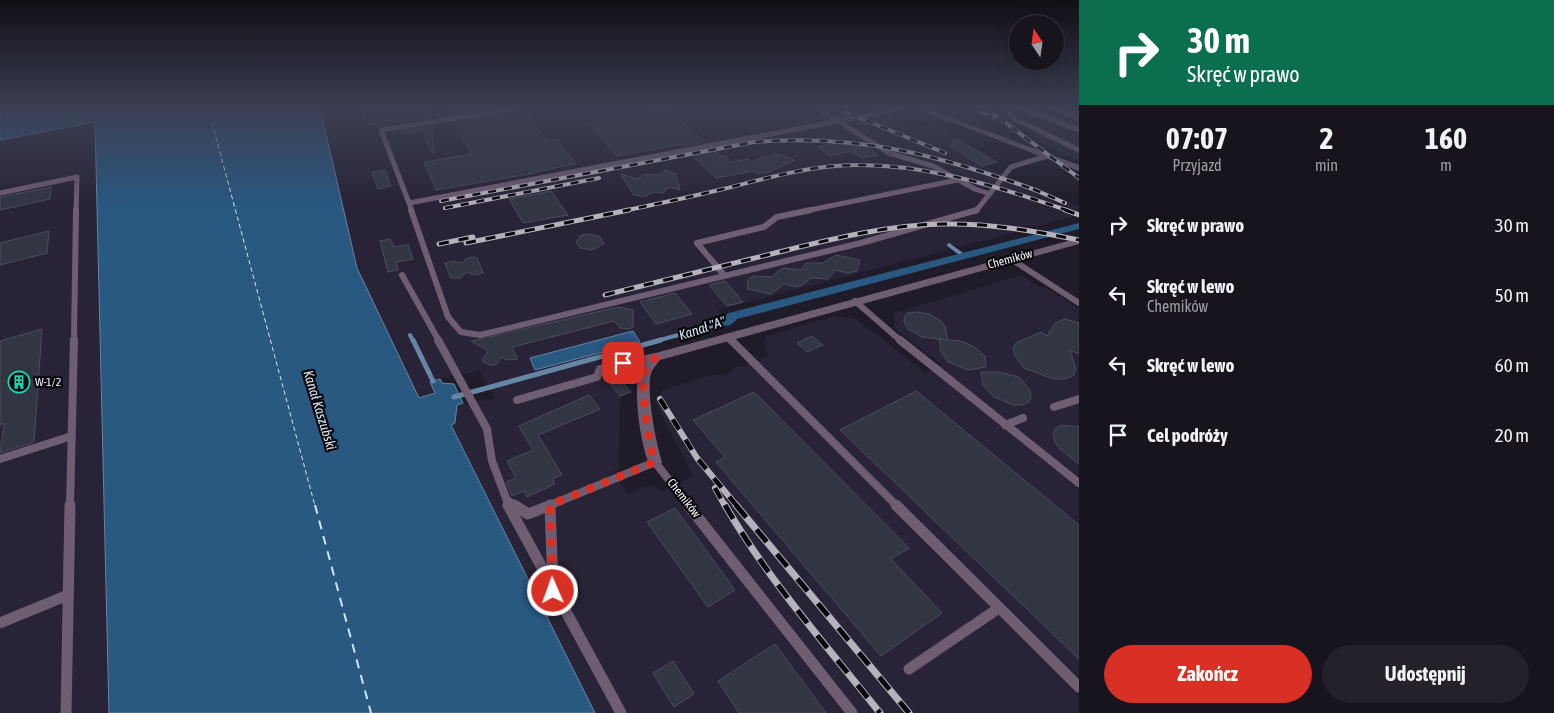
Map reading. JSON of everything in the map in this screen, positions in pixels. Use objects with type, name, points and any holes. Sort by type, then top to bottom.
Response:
[{"type":"street","points":[[1008,141],[1079,168]]},
{"type":"street","name":"Chemików","points":[[655,462],[650,445],[644,372],[656,357],[1079,241]]},
{"type":"lane","points":[[385,141],[409,203],[448,318],[461,332],[480,335],[861,243],[975,212],[1011,167],[1047,156]]},
{"type":"lane","points":[[409,203],[733,141]]},
{"type":"lane","points":[[871,141],[889,153],[932,166],[990,194]]},
{"type":"lane","points":[[1061,141],[1079,150]]},
{"type":"lane","points":[[0,193],[77,177],[66,713]]},
{"type":"lane","points":[[724,275],[697,243],[764,227],[776,217],[958,180]]},
{"type":"lane","points":[[1011,259],[1079,303]]},
{"type":"lane","points":[[402,276],[487,429],[492,461],[505,499],[553,591],[621,713]]},
{"type":"lane","points":[[855,301],[876,321],[1079,483]]},
{"type":"lane","points":[[728,337],[1079,687]]},
{"type":"lane","points":[[517,400],[597,377],[600,370],[636,360],[656,357]]},
{"type":"lane","points":[[1054,407],[1079,399]]},
{"type":"lane","points":[[1005,425],[1023,418]]},
{"type":"lane","points":[[0,459],[72,436]]},
{"type":"lane","points":[[505,499],[528,514],[655,462]]},
{"type":"lane","name":"Chemików","points":[[655,462],[852,713]]},
{"type":"lane","points":[[550,505],[553,591]]},
{"type":"lane","points":[[0,623],[68,595]]},
{"type":"lane","points":[[909,669],[999,608]]},
{"type":"shaded area","points":[[0,141],[95,141],[109,713],[0,713]]},
{"type":"shaded area","points":[[328,141],[962,141],[997,162],[983,166],[1079,206],[1079,215],[1039,226],[1015,226],[1017,231],[1014,233],[959,247],[953,244],[947,246],[948,250],[718,310],[724,317],[719,322],[487,385],[480,371],[440,379],[435,393],[419,399],[357,268]]},
{"type":"shaded area","points":[[1039,141],[1079,141],[1079,161],[1045,146]]},
{"type":"shaded area","points":[[1022,275],[1079,309],[1079,713],[595,713],[451,424],[455,423],[457,405],[463,403],[468,405],[477,401],[495,399],[490,388],[604,357],[627,388],[628,393],[620,397],[619,469],[613,472],[628,494],[646,486],[657,487],[661,492],[693,476],[655,401],[663,390],[711,375],[726,375],[737,366],[744,367],[768,356],[764,342],[766,336],[835,316],[856,319],[926,373],[942,365],[894,328],[894,313]]},
{"type":"water","name":"Kanał Kaszubski","points":[[95,141],[328,141],[357,268],[419,398],[435,393],[430,382],[440,379],[442,383],[454,384],[463,403],[457,405],[455,423],[451,425],[595,713],[109,713]]},
{"type":"water","points":[[633,331],[640,342],[535,370],[530,358]]},
{"type":"building","points":[[427,141],[433,141],[434,152],[432,153]]},
{"type":"building","points":[[464,141],[559,141],[576,164],[436,190],[424,162],[471,154]]},
{"type":"building","points":[[604,141],[705,142],[683,146],[681,144],[617,156]]},
{"type":"building","points":[[848,141],[858,148],[861,143],[878,155],[862,158],[854,153],[856,150],[830,156],[818,147]]},
{"type":"building","points":[[953,141],[961,141],[997,162],[982,166],[950,146]]},
{"type":"building","points":[[713,150],[732,162],[748,159],[752,162],[763,157],[774,156],[774,153],[795,160],[769,172],[758,174],[754,171],[716,178],[691,154]]},
{"type":"building","points":[[385,170],[391,186],[378,189],[372,172]]},
{"type":"building","points":[[665,170],[676,174],[680,190],[669,187],[663,193],[654,192],[643,197],[633,194],[621,174],[637,179],[645,174],[659,175]]},
{"type":"building","points":[[51,187],[50,199],[0,210],[0,197]]},
{"type":"building","points":[[551,191],[568,215],[523,223],[509,199]]},
{"type":"building","points":[[49,231],[47,253],[0,265],[0,243]]},
{"type":"building","points":[[586,234],[599,236],[604,244],[592,250],[581,248],[576,243],[580,236]]},
{"type":"building","points":[[390,239],[394,247],[408,245],[413,259],[396,262],[398,270],[388,272],[380,241]]},
{"type":"building","points":[[836,255],[860,260],[857,271],[848,273],[835,270],[828,279],[811,278],[804,284],[796,287],[784,284],[771,294],[747,289],[748,280],[753,276],[773,277],[784,268],[801,270],[806,263],[823,263]]},
{"type":"building","points":[[467,258],[477,258],[483,273],[474,275],[466,272],[461,278],[451,278],[445,263],[453,261],[462,263]]},
{"type":"building","points":[[725,281],[743,302],[727,306],[709,285]]},
{"type":"building","points":[[675,293],[692,314],[656,324],[640,302]]},
{"type":"building","points":[[618,307],[633,310],[633,327],[629,329],[620,328],[614,321],[512,347],[518,359],[508,360],[501,357],[498,363],[494,365],[489,365],[482,361],[488,351],[471,341]]},
{"type":"building","points":[[907,313],[929,314],[941,321],[945,327],[948,340],[922,337],[908,329],[904,318]]},
{"type":"building","points":[[1065,319],[1079,323],[1079,354],[1070,350],[1076,369],[1074,375],[1066,379],[1054,379],[1024,368],[1015,356],[1013,348],[1016,343],[1041,332],[1047,336],[1055,323]]},
{"type":"building","name":"W-1/2","points":[[42,329],[34,442],[0,453],[4,423],[0,425],[0,341]]},
{"type":"building","points":[[812,336],[823,345],[807,352],[797,343]]},
{"type":"building","points":[[939,339],[960,341],[973,346],[985,356],[986,367],[968,370],[948,362],[941,352]]},
{"type":"building","points":[[981,372],[999,372],[1019,377],[1030,390],[1031,397],[1029,402],[1023,405],[1013,405],[994,397],[983,385]]},
{"type":"building","points":[[618,377],[631,392],[620,396],[608,381]]},
{"type":"building","points":[[916,391],[1079,525],[1079,659],[840,430]]},
{"type":"building","points":[[754,392],[909,548],[891,559],[942,613],[881,656],[716,462],[725,457],[693,420]]},
{"type":"building","points":[[589,395],[600,409],[538,435],[562,475],[552,479],[555,484],[527,497],[524,491],[512,496],[506,482],[516,478],[507,461],[533,450],[519,426]]},
{"type":"building","points":[[1062,425],[1079,427],[1079,464],[1061,450],[1055,442],[1053,434],[1056,428]]},
{"type":"building","points":[[675,508],[735,590],[708,607],[647,522]]},
{"type":"building","points":[[775,644],[826,713],[739,713],[718,681]]},
{"type":"building","points":[[673,661],[694,694],[674,707],[653,673]]},
{"type":"waterway","name":"Kanał \"A\"","points":[[727,322],[733,316],[1079,226]]},
{"type":"waterway","points":[[949,245],[964,256]]},
{"type":"waterway","name":"Kanał \"A\"","points":[[656,341],[727,322]]},
{"type":"waterway","points":[[410,335],[413,341]]},
{"type":"waterway","points":[[413,340],[433,381]]},
{"type":"waterway","name":"Kanał \"A\"","points":[[454,397],[661,340]]},
{"type":"ferry route","points":[[217,141],[315,506]]},
{"type":"ferry route","points":[[315,505],[371,713]]},
{"type":"railway","points":[[441,201],[754,142],[768,141]]},
{"type":"railway","points":[[832,141],[864,144],[933,158],[967,167],[1036,190]]},
{"type":"railway","points":[[917,141],[945,153]]},
{"type":"railway","points":[[1030,141],[1079,178]]},
{"type":"railway","points":[[623,211],[793,172],[821,167],[865,165],[895,167],[954,176],[1012,192],[1069,211]]},
{"type":"railway","points":[[445,208],[599,178]]},
{"type":"railway","points":[[1036,190],[1065,203]]},
{"type":"railway","points":[[466,243],[629,210]]},
{"type":"railway","points":[[1065,210],[1079,215]]},
{"type":"railway","points":[[605,295],[857,234],[900,227],[943,224],[994,226],[1079,240]]},
{"type":"railway","points":[[439,244],[473,237]]},
{"type":"railway","points":[[660,399],[697,458],[737,506]]},
{"type":"railway","points":[[715,488],[725,506]]},
{"type":"railway","points":[[725,505],[779,586],[880,713]]},
{"type":"railway","points":[[736,505],[909,713]]},
{"type":"place","name":"W-1/2","points":[[19,382]]},
{"type":"route","points":[[553,591],[550,505],[655,462],[650,445],[644,372],[656,357],[623,363]]}]
